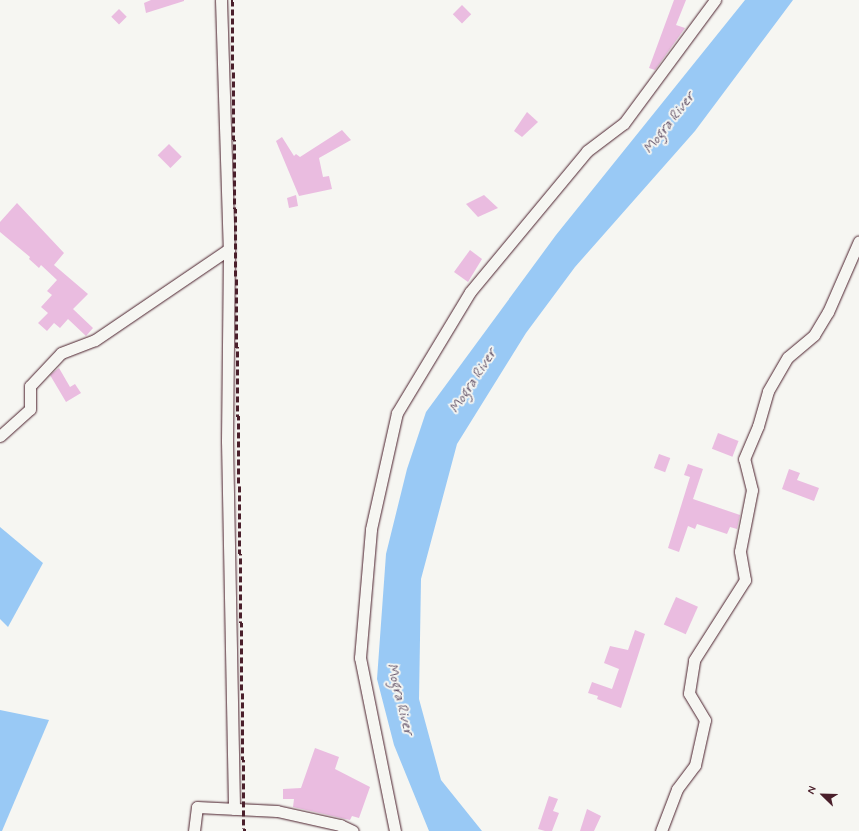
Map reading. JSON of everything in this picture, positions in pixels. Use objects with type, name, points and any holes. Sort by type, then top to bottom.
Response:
[{"type":"street","points":[[221,0],[229,249],[227,441],[234,809]]},
{"type":"street","points":[[395,831],[360,658],[371,529],[397,413],[470,292],[587,151],[624,123],[715,0]]},
{"type":"street","points":[[661,831],[677,789],[695,765],[705,720],[689,694],[694,660],[745,580],[740,551],[752,490],[744,459],[758,426],[768,392],[788,357],[814,335],[828,312],[859,241]]},
{"type":"street","points":[[0,436],[30,409],[30,386],[61,353],[95,340],[229,249]]},
{"type":"street","points":[[194,831],[197,807],[277,811],[340,825],[354,831]]},
{"type":"water","name":"Mogra River","points":[[745,0],[793,0],[695,131],[575,267],[526,333],[457,444],[421,579],[419,699],[441,780],[482,831],[429,831],[394,745],[377,679],[386,554],[407,469],[426,412],[556,235]]},
{"type":"water","points":[[0,527],[43,563],[8,627],[0,619]]},
{"type":"water","points":[[0,710],[49,720],[2,831],[0,831]]},
{"type":"building","points":[[151,0],[184,1],[146,13],[144,3]]},
{"type":"building","points":[[674,0],[686,0],[676,25],[685,28],[655,70],[649,68]]},
{"type":"building","points":[[462,5],[471,14],[462,23],[453,14]]},
{"type":"building","points":[[119,9],[127,17],[119,25],[111,17]]},
{"type":"building","points":[[527,112],[538,122],[522,137],[514,131]]},
{"type":"building","points":[[342,130],[351,140],[319,158],[323,177],[329,176],[332,189],[299,196],[276,141],[282,137],[294,156],[296,154],[300,157]]},
{"type":"building","points":[[169,144],[182,157],[170,168],[158,155]]},
{"type":"building","points":[[296,195],[298,206],[289,208],[287,198]]},
{"type":"building","points":[[484,195],[498,208],[478,217],[466,204]]},
{"type":"building","points":[[17,203],[64,253],[54,265],[88,294],[73,309],[93,328],[86,336],[68,319],[60,328],[54,323],[47,331],[38,323],[48,313],[41,307],[52,295],[47,291],[57,280],[41,265],[39,268],[29,259],[30,257],[0,232],[0,222]]},
{"type":"building","points":[[470,250],[482,259],[468,282],[454,272]]},
{"type":"building","points":[[59,368],[70,387],[75,384],[81,393],[66,402],[50,375]]},
{"type":"building","points":[[718,433],[739,441],[732,457],[712,449]]},
{"type":"building","points":[[659,454],[670,458],[665,472],[654,468]]},
{"type":"building","points":[[688,464],[703,469],[693,499],[740,515],[737,529],[730,527],[727,534],[697,524],[695,529],[688,526],[679,552],[668,548],[690,477],[684,475]]},
{"type":"building","points":[[789,469],[800,473],[797,480],[819,488],[814,501],[782,489]]},
{"type":"building","points":[[676,597],[698,607],[686,634],[664,624]]},
{"type":"building","points":[[635,630],[645,634],[621,708],[597,699],[598,696],[588,693],[592,682],[612,689],[619,669],[604,663],[610,646],[628,650]]},
{"type":"building","points":[[315,748],[339,757],[335,769],[370,787],[359,818],[352,816],[350,820],[293,807],[294,799],[283,799],[283,789],[301,788]]},
{"type":"building","points":[[549,796],[558,799],[553,811],[559,813],[552,831],[545,831],[538,829]]},
{"type":"building","points":[[587,809],[601,816],[594,831],[580,831]]},
{"type":"railway","points":[[232,0],[244,831]]}]
